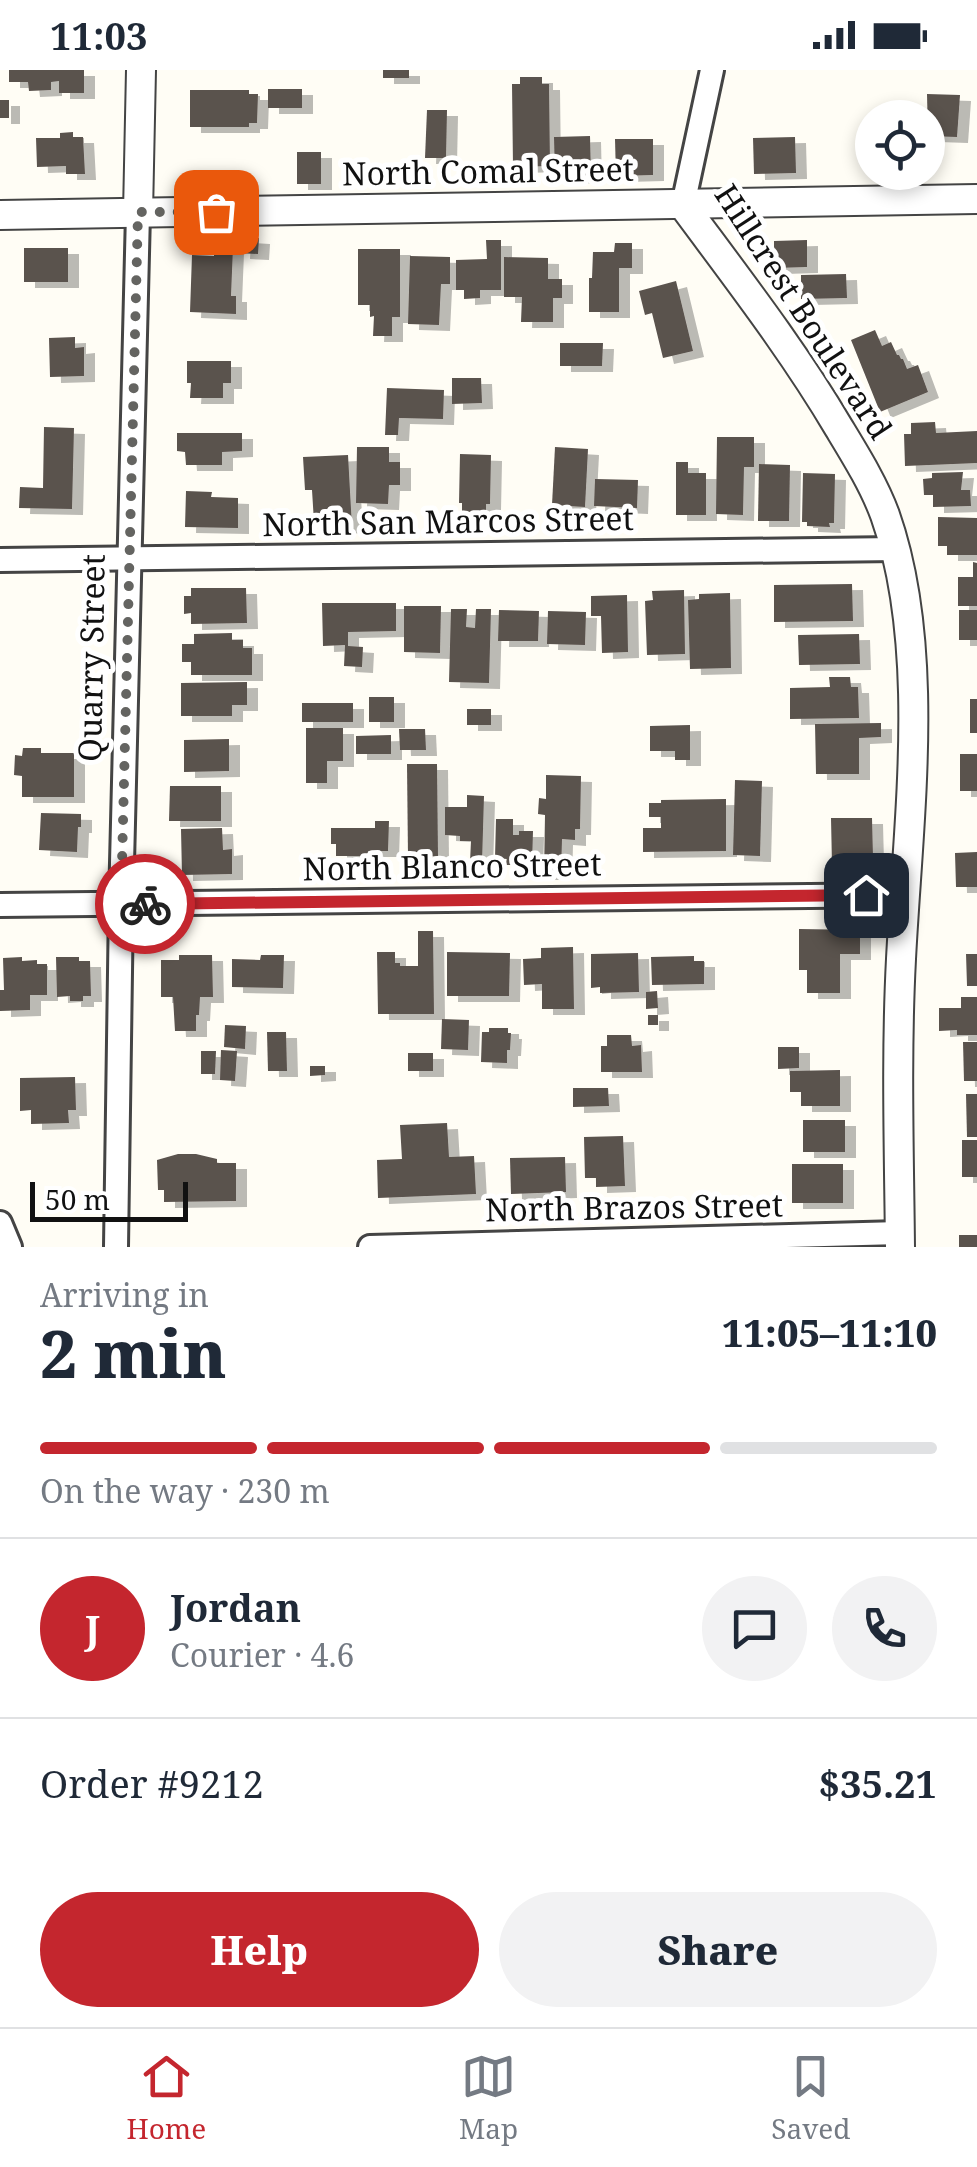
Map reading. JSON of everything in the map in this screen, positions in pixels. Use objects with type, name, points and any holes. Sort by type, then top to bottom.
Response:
[{"type":"street","name":"Quarry Street","points":[[116,1247],[141,70]]},
{"type":"street","name":"Hillcrest Boulevard","points":[[712,70],[683,204],[803,367],[860,462],[884,511],[905,594],[912,696],[912,792],[899,1037],[900,1240]]},
{"type":"street","name":"North Comal Street","points":[[0,214],[977,199]]},
{"type":"street","name":"North San Marcos Street","points":[[0,560],[896,549]]},
{"type":"street","name":"North Blanco Street","points":[[0,906],[905,894]]},
{"type":"street","points":[[0,1223],[10,1247]]},
{"type":"street","name":"North Brazos Street","points":[[370,1247],[900,1240]]},
{"type":"building","points":[[9,70],[84,70],[84,93],[59,93],[59,81],[51,82],[51,90],[29,91],[28,82],[9,82]]},
{"type":"building","points":[[383,70],[409,70],[409,78],[383,78]]},
{"type":"building","points":[[520,77],[542,77],[542,84],[549,84],[550,166],[513,167],[512,84],[520,84]]},
{"type":"building","points":[[268,89],[302,89],[302,108],[268,108]]},
{"type":"building","points":[[190,90],[249,90],[249,94],[258,94],[257,123],[249,123],[249,127],[190,127]]},
{"type":"building","points":[[927,94],[960,95],[957,137],[945,137],[945,100],[927,100]]},
{"type":"building","points":[[0,100],[9,100],[9,118],[0,118]]},
{"type":"building","points":[[427,110],[447,110],[446,158],[425,158]]},
{"type":"building","points":[[73,132],[73,137],[83,137],[85,174],[66,174],[66,166],[37,167],[36,138],[60,138],[60,133]]},
{"type":"building","points":[[590,136],[591,177],[555,178],[554,137]]},
{"type":"building","points":[[795,137],[796,173],[754,174],[753,138]]},
{"type":"building","points":[[615,139],[653,139],[653,175],[616,176]]},
{"type":"building","points":[[297,152],[321,152],[321,184],[297,184]]},
{"type":"building","points":[[240,237],[259,238],[258,254],[239,253]]},
{"type":"building","points":[[486,240],[501,240],[501,290],[480,290],[480,298],[464,299],[464,290],[456,290],[456,260],[487,259]]},
{"type":"building","points":[[807,240],[807,267],[774,268],[774,241]]},
{"type":"building","points":[[615,243],[632,243],[632,268],[619,268],[619,312],[589,312],[593,252],[614,252]]},
{"type":"building","points":[[214,247],[233,247],[231,296],[236,296],[236,314],[190,312],[192,255],[214,256]]},
{"type":"building","points":[[24,248],[68,248],[68,282],[24,282]]},
{"type":"building","points":[[358,249],[400,249],[400,317],[392,317],[392,336],[373,336],[370,305],[358,305]]},
{"type":"building","points":[[410,256],[450,257],[450,284],[441,284],[439,325],[408,324]]},
{"type":"building","points":[[504,257],[548,258],[548,279],[562,279],[562,298],[553,298],[553,322],[521,322],[522,297],[504,297]]},
{"type":"building","points":[[846,274],[847,298],[801,299],[801,275]]},
{"type":"building","points":[[676,281],[693,351],[663,358],[652,313],[645,315],[639,291]]},
{"type":"building","points":[[875,330],[882,346],[891,342],[907,369],[918,365],[928,392],[880,412],[851,340]]},
{"type":"building","points":[[75,337],[75,348],[84,347],[84,376],[50,377],[49,338]]},
{"type":"building","points":[[560,343],[603,343],[602,366],[560,366]]},
{"type":"building","points":[[187,361],[231,361],[231,383],[223,383],[223,398],[190,398]]},
{"type":"building","points":[[452,378],[481,378],[482,403],[452,404]]},
{"type":"building","points":[[387,388],[444,390],[443,419],[399,418],[398,435],[385,435]]},
{"type":"building","points":[[935,422],[936,433],[977,431],[977,463],[905,466],[904,434],[911,434],[911,423]]},
{"type":"building","points":[[44,427],[74,428],[72,509],[19,508],[20,487],[43,488]]},
{"type":"building","points":[[177,433],[242,433],[242,451],[222,452],[222,465],[186,465],[185,452],[177,451]]},
{"type":"building","points":[[717,437],[754,437],[754,467],[744,467],[743,515],[716,514]]},
{"type":"building","points":[[357,447],[389,447],[389,462],[400,462],[400,485],[389,485],[388,504],[356,503]]},
{"type":"building","points":[[555,447],[588,449],[585,507],[552,505]]},
{"type":"building","points":[[460,454],[491,455],[490,504],[486,504],[486,513],[462,512]]},
{"type":"building","points":[[348,455],[352,527],[337,528],[337,521],[314,522],[312,490],[305,490],[303,457]]},
{"type":"building","points":[[676,462],[688,462],[688,473],[706,473],[706,515],[676,515]]},
{"type":"building","points":[[759,464],[790,465],[789,521],[758,521]]},
{"type":"building","points":[[963,472],[961,490],[970,490],[971,506],[933,507],[933,495],[924,495],[923,479],[932,478],[932,473]]},
{"type":"building","points":[[803,473],[835,474],[834,523],[829,523],[830,527],[807,526],[807,522],[802,522]]},
{"type":"building","points":[[595,479],[638,480],[637,508],[594,506]]},
{"type":"building","points":[[186,491],[238,498],[238,528],[185,527]]},
{"type":"building","points":[[938,517],[977,518],[977,555],[947,555],[947,546],[938,546]]},
{"type":"building","points":[[973,562],[977,563],[977,606],[958,606],[958,577],[973,577]]},
{"type":"building","points":[[852,584],[853,621],[774,622],[774,585]]},
{"type":"building","points":[[191,588],[246,588],[247,623],[191,624],[191,613],[184,614],[184,596],[191,596]]},
{"type":"building","points":[[684,590],[685,654],[647,655],[645,601],[653,600],[652,591]]},
{"type":"building","points":[[730,593],[731,668],[690,669],[688,600],[699,599],[699,594]]},
{"type":"building","points":[[627,595],[628,652],[602,653],[601,616],[591,616],[591,596]]},
{"type":"building","points":[[322,603],[396,603],[396,631],[348,632],[348,646],[363,647],[362,667],[344,666],[345,645],[323,646]]},
{"type":"building","points":[[404,606],[441,606],[440,653],[404,652]]},
{"type":"building","points":[[451,609],[467,609],[466,627],[475,628],[476,609],[491,609],[489,683],[449,682]]},
{"type":"building","points":[[499,610],[539,611],[538,641],[498,641]]},
{"type":"building","points":[[959,610],[977,610],[977,640],[959,640]]},
{"type":"building","points":[[548,611],[586,612],[585,645],[547,644]]},
{"type":"building","points":[[232,633],[232,640],[243,640],[243,648],[252,648],[252,675],[191,675],[191,662],[182,662],[182,644],[194,644],[194,634]]},
{"type":"building","points":[[859,634],[860,664],[799,665],[798,635]]},
{"type":"building","points":[[829,677],[850,677],[851,687],[858,687],[859,718],[790,719],[790,688],[830,687]]},
{"type":"building","points":[[247,682],[247,705],[232,705],[232,716],[181,716],[181,683]]},
{"type":"building","points":[[369,697],[394,697],[394,722],[369,722]]},
{"type":"building","points":[[970,699],[977,699],[977,733],[970,733]]},
{"type":"building","points":[[302,703],[353,703],[353,722],[302,722]]},
{"type":"building","points":[[467,709],[491,709],[491,725],[467,725]]},
{"type":"building","points":[[881,723],[881,737],[859,738],[859,774],[816,774],[815,724]]},
{"type":"building","points":[[690,725],[690,760],[675,760],[675,751],[650,751],[650,726]]},
{"type":"building","points":[[306,728],[343,728],[343,761],[327,761],[327,783],[306,783]]},
{"type":"building","points":[[399,729],[425,729],[426,750],[400,750]]},
{"type":"building","points":[[391,735],[391,754],[356,754],[356,736]]},
{"type":"building","points":[[229,739],[229,771],[184,772],[184,740]]},
{"type":"building","points":[[23,748],[41,748],[41,753],[74,753],[74,797],[22,797],[22,776],[14,775],[15,755],[22,756]]},
{"type":"building","points":[[960,754],[977,754],[977,791],[960,791]]},
{"type":"building","points":[[407,764],[437,764],[438,856],[408,857]]},
{"type":"building","points":[[546,775],[581,776],[580,829],[575,829],[575,840],[562,839],[561,874],[544,874],[545,815],[538,814],[539,798],[546,799]]},
{"type":"building","points":[[735,780],[762,781],[760,856],[733,855]]},
{"type":"building","points":[[170,786],[221,786],[221,821],[169,821]]},
{"type":"building","points":[[467,795],[484,796],[482,863],[470,862],[471,841],[445,835],[445,807],[467,807]]},
{"type":"building","points":[[726,799],[726,851],[643,852],[643,828],[661,828],[661,817],[649,817],[649,803]]},
{"type":"building","points":[[41,813],[81,814],[77,852],[39,850]]},
{"type":"building","points":[[831,818],[872,818],[873,857],[846,858],[847,865],[832,865]]},
{"type":"building","points":[[496,819],[513,819],[513,835],[533,831],[532,865],[506,865],[507,859],[495,858]]},
{"type":"building","points":[[375,821],[389,821],[388,851],[368,851],[368,856],[336,856],[331,828],[375,828]]},
{"type":"building","points":[[222,828],[223,850],[232,849],[232,874],[182,875],[181,829]]},
{"type":"building","points":[[977,852],[977,887],[956,887],[955,853]]},
{"type":"building","points":[[799,929],[860,930],[860,954],[840,954],[840,993],[807,993],[807,970],[799,970]]},
{"type":"building","points":[[418,931],[433,931],[434,1014],[378,1014],[377,952],[395,952],[395,963],[400,966],[418,966]]},
{"type":"building","points":[[573,947],[574,1009],[542,1009],[542,984],[524,985],[523,959],[541,958],[541,948]]},
{"type":"building","points":[[447,952],[510,953],[509,996],[447,996]]},
{"type":"building","points":[[638,953],[639,992],[600,993],[600,987],[591,988],[591,954]]},
{"type":"building","points":[[966,954],[977,954],[977,986],[967,986]]},
{"type":"building","points":[[179,955],[212,955],[213,997],[200,997],[196,1031],[175,1031],[173,997],[161,997],[161,960],[179,960]]},
{"type":"building","points":[[261,955],[284,955],[283,988],[232,987],[232,959],[260,960]]},
{"type":"building","points":[[694,956],[694,961],[704,961],[704,984],[652,985],[651,957]]},
{"type":"building","points":[[22,957],[22,961],[47,964],[47,995],[30,995],[30,1010],[0,1011],[3,958]]},
{"type":"building","points":[[56,957],[90,961],[91,996],[83,996],[83,1001],[57,997]]},
{"type":"building","points":[[657,991],[658,1008],[646,1009],[646,992]]},
{"type":"building","points":[[961,997],[977,997],[977,1035],[939,1031],[939,1008],[961,1008]]},
{"type":"building","points":[[648,1015],[658,1015],[658,1025],[648,1025]]},
{"type":"building","points":[[442,1019],[469,1020],[468,1050],[441,1049]]},
{"type":"building","points":[[225,1025],[246,1026],[245,1049],[224,1047]]},
{"type":"building","points":[[489,1028],[508,1028],[511,1033],[507,1063],[481,1062],[482,1032],[489,1032]]},
{"type":"building","points":[[267,1032],[286,1032],[287,1071],[268,1071]]},
{"type":"building","points":[[607,1035],[631,1035],[632,1046],[641,1045],[642,1072],[601,1072],[601,1046],[607,1046]]},
{"type":"building","points":[[963,1042],[977,1042],[977,1081],[964,1081]]},
{"type":"building","points":[[778,1047],[799,1047],[799,1068],[778,1069]]},
{"type":"building","points":[[221,1050],[237,1051],[235,1081],[220,1080]]},
{"type":"building","points":[[201,1051],[216,1051],[215,1074],[201,1074]]},
{"type":"building","points":[[408,1053],[433,1053],[433,1071],[408,1071]]},
{"type":"building","points":[[310,1066],[325,1066],[325,1075],[310,1076]]},
{"type":"building","points":[[840,1070],[840,1106],[801,1106],[801,1092],[790,1092],[790,1071]]},
{"type":"building","points":[[75,1077],[76,1110],[68,1110],[69,1123],[31,1124],[31,1110],[20,1111],[20,1078]]},
{"type":"building","points":[[573,1088],[608,1088],[609,1106],[573,1107]]},
{"type":"building","points":[[966,1094],[977,1094],[977,1137],[967,1137]]},
{"type":"building","points":[[803,1120],[845,1120],[845,1152],[803,1152]]},
{"type":"building","points":[[447,1123],[449,1157],[474,1156],[476,1194],[378,1198],[377,1160],[402,1159],[400,1125]]},
{"type":"building","points":[[623,1136],[625,1186],[596,1187],[596,1178],[585,1178],[584,1137]]},
{"type":"building","points":[[962,1140],[977,1140],[977,1177],[962,1177]]},
{"type":"building","points":[[178,1154],[236,1163],[236,1201],[164,1202],[164,1190],[158,1190],[157,1160]]},
{"type":"building","points":[[565,1157],[566,1192],[511,1194],[510,1158]]},
{"type":"building","points":[[792,1164],[843,1164],[843,1203],[792,1203]]},
{"type":"building","points":[[959,1235],[977,1235],[977,1247],[959,1247]]},
{"type":"way so far","points":[[145,904],[121,904],[138,212],[216,212]]},
{"type":"route","points":[[145,904],[866,895]]}]
